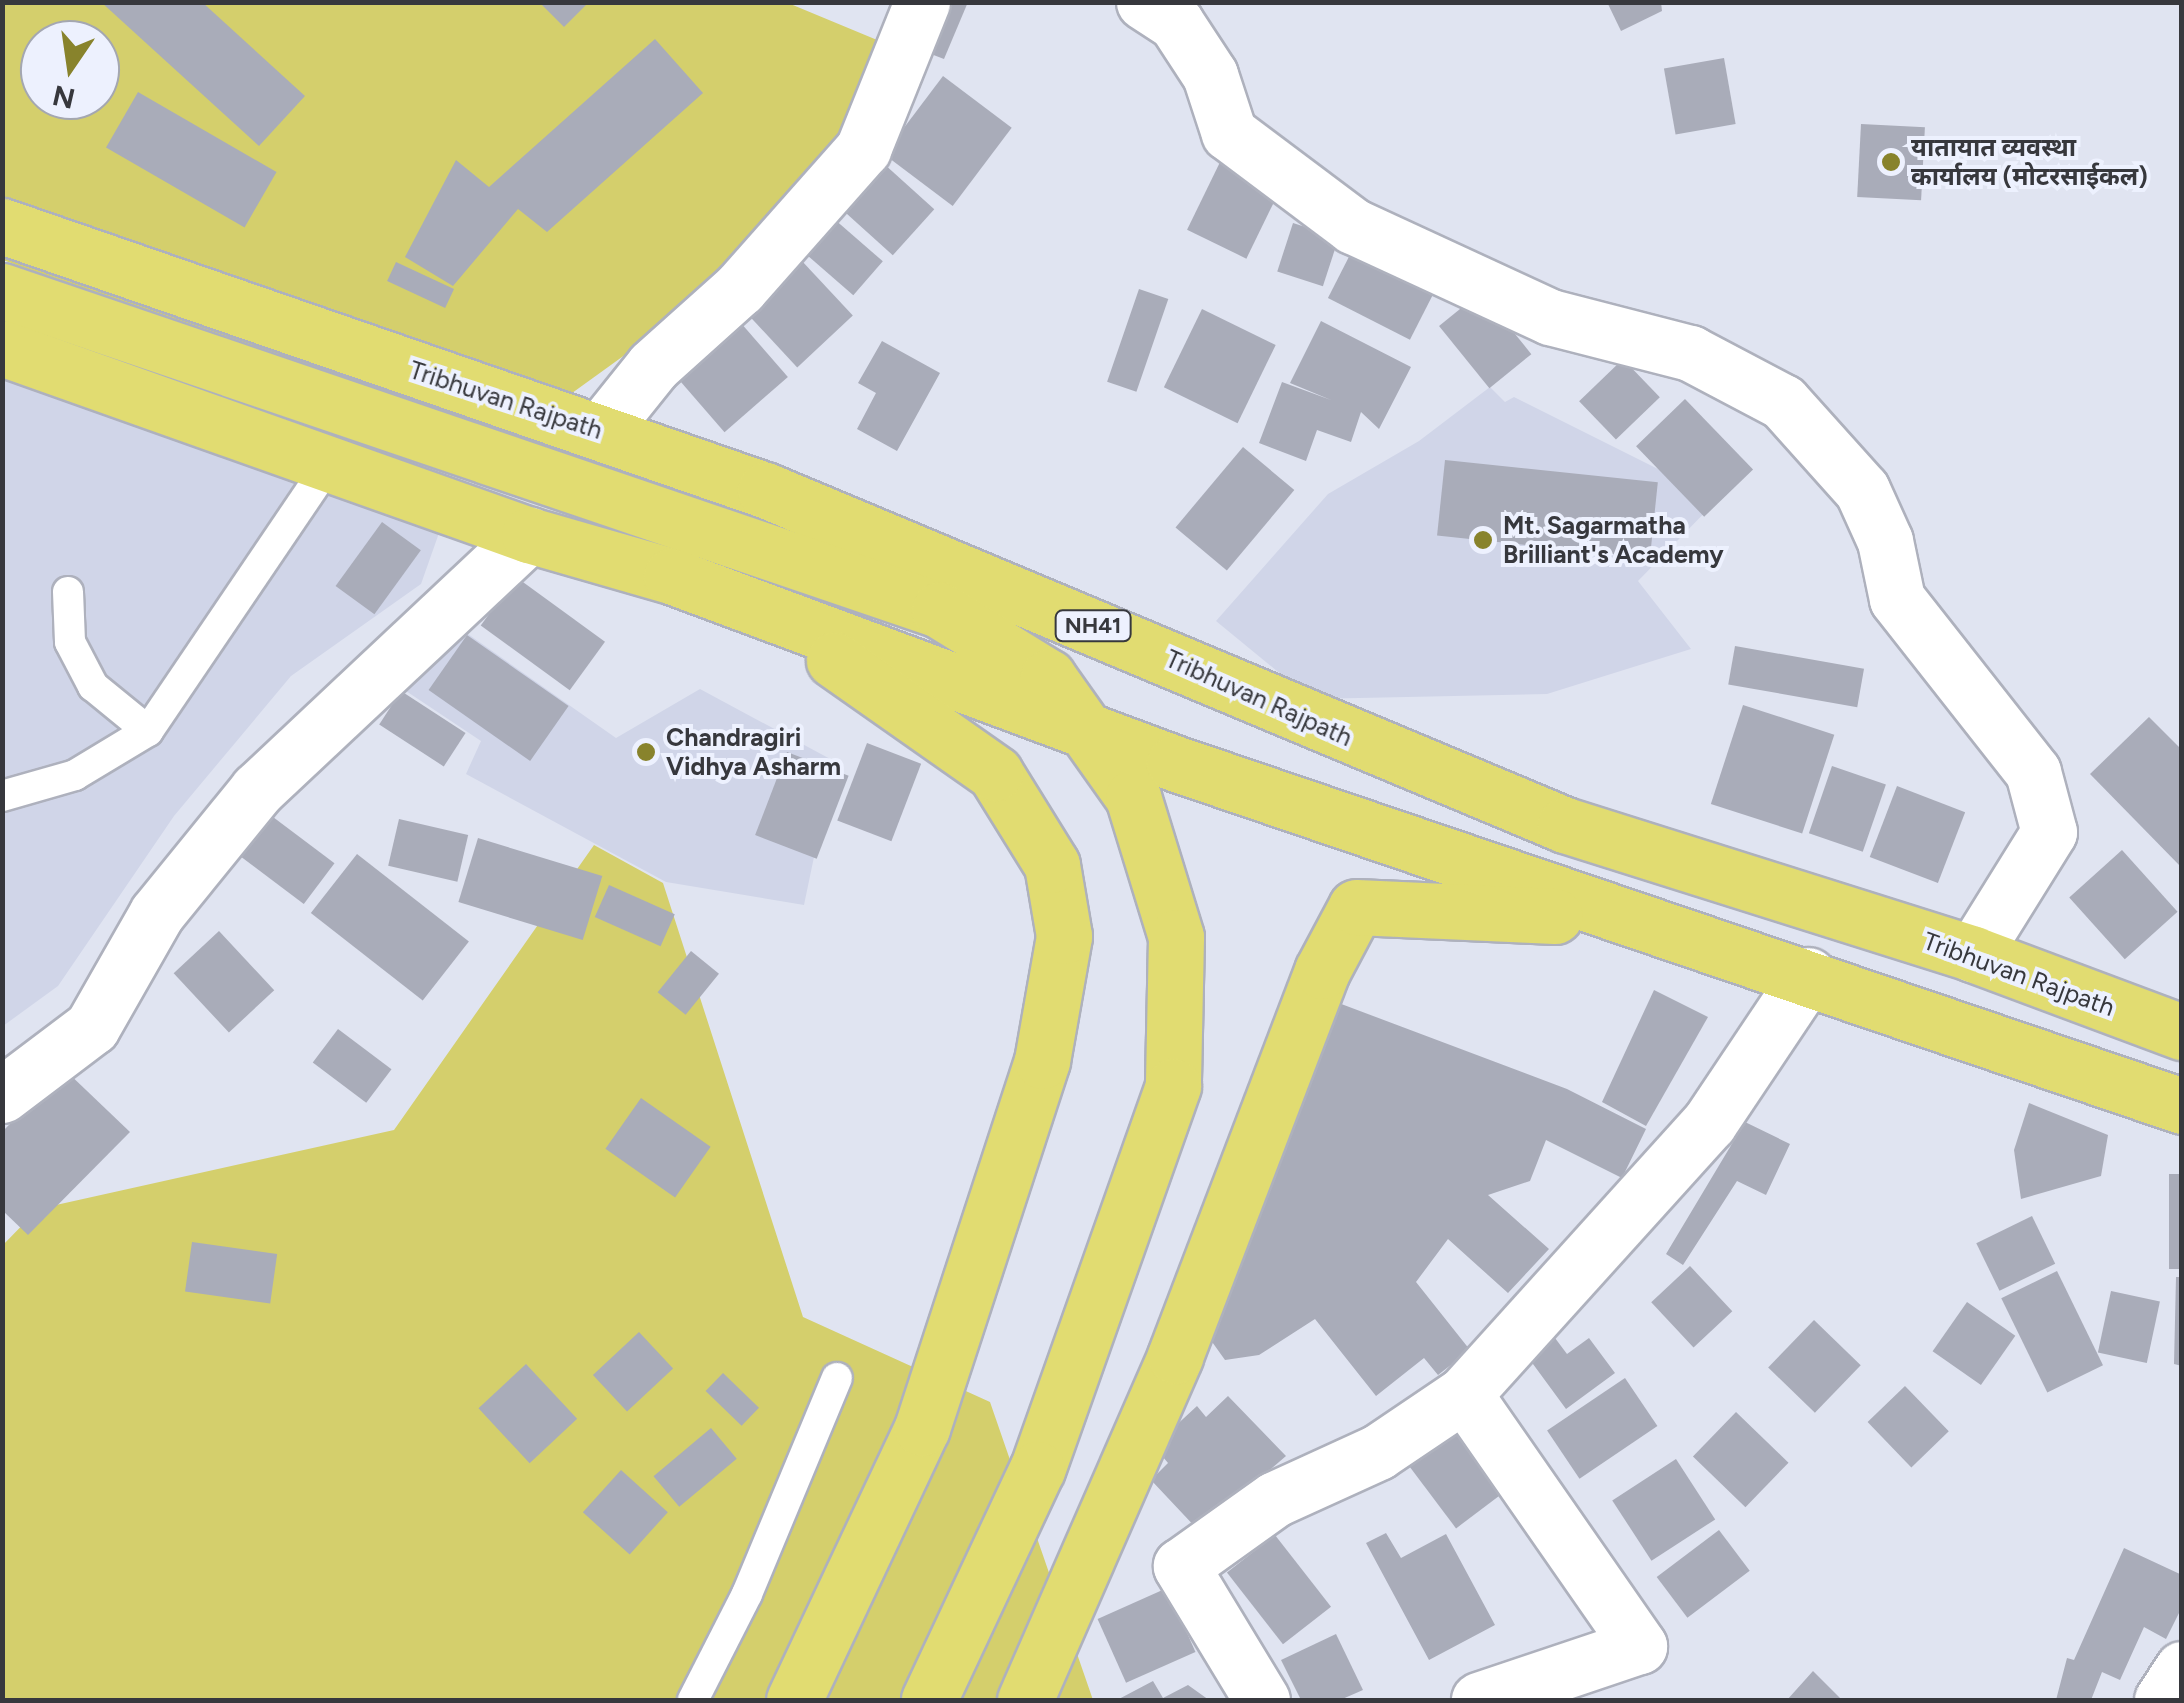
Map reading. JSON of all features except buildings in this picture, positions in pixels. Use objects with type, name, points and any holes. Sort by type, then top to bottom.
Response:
[{"type":"highway","name":"Tribhuvan Rajpath","points":[[2,226],[765,490],[1566,825],[1972,954],[2182,1032]]},
{"type":"highway","points":[[2,291],[939,610],[1048,676],[1133,796],[1176,937],[1173,1086],[1037,1469],[929,1700]]},
{"type":"highway","points":[[2,348],[332,459],[529,535],[772,616],[1174,763],[2182,1106]]},
{"type":"highway","points":[[772,616],[996,772],[1052,865],[1064,936],[1042,1060],[922,1428],[794,1700]]},
{"type":"highway","points":[[1024,1700],[1175,1356],[1322,971],[1356,906],[1522,909],[1696,938]]},
{"type":"street","points":[[601,432],[863,149],[922,2]]},
{"type":"street","points":[[1144,2],[1176,23],[1210,75],[1229,133],[1352,226],[1550,317],[1690,353],[1784,402],[1862,490],[1885,541],[1898,599],[2034,772],[2049,832],[1972,954]]},
{"type":"street","points":[[2,1095],[92,1027],[157,913],[258,790],[529,535]]},
{"type":"street","points":[[1262,1700],[1181,1566],[1275,1499],[1378,1452],[1464,1394],[1721,1108],[1808,976]]},
{"type":"street","points":[[1464,1394],[1639,1646],[1479,1700]]},
{"type":"street","points":[[2162,1700],[2182,1669]]},
{"type":"lane","points":[[2,796],[75,775],[148,730],[332,459]]},
{"type":"lane","points":[[68,592],[70,642],[92,686],[148,730]]},
{"type":"lane","points":[[693,1700],[741,1608],[837,1378]]},
{"type":"shaded area","points":[[2,3],[788,3],[906,52],[719,287],[500,445],[3,260]]},
{"type":"shaded area","points":[[3,377],[321,483],[439,533],[421,584],[291,676],[174,816],[58,986],[3,1026]]},
{"type":"shaded area","name":"Mt. Sagarmatha Brilliant's Academy","points":[[1490,387],[1505,402],[1514,397],[1718,499],[1638,581],[1691,649],[1547,694],[1311,699],[1216,621],[1328,494],[1419,441]]},
{"type":"shaded area","name":"Chandragiri Vidhya Asharm","points":[[418,599],[616,738],[700,689],[834,761],[804,905],[666,882],[466,774],[481,741],[364,663]]},
{"type":"shaded area","points":[[594,845],[663,883],[803,1317],[990,1402],[1093,1700],[3,1700],[2,1246],[38,1209],[394,1130]]},
{"type":"place","name":"यातायात व्यवस्था कार्यालय (मोटरसाईकल)","points":[[1891,162]]},
{"type":"place","name":"Mt. Sagarmatha Brilliant's Academy","points":[[1483,540]]},
{"type":"place","name":"Chandragiri Vidhya Asharm","points":[[646,752]]}]
